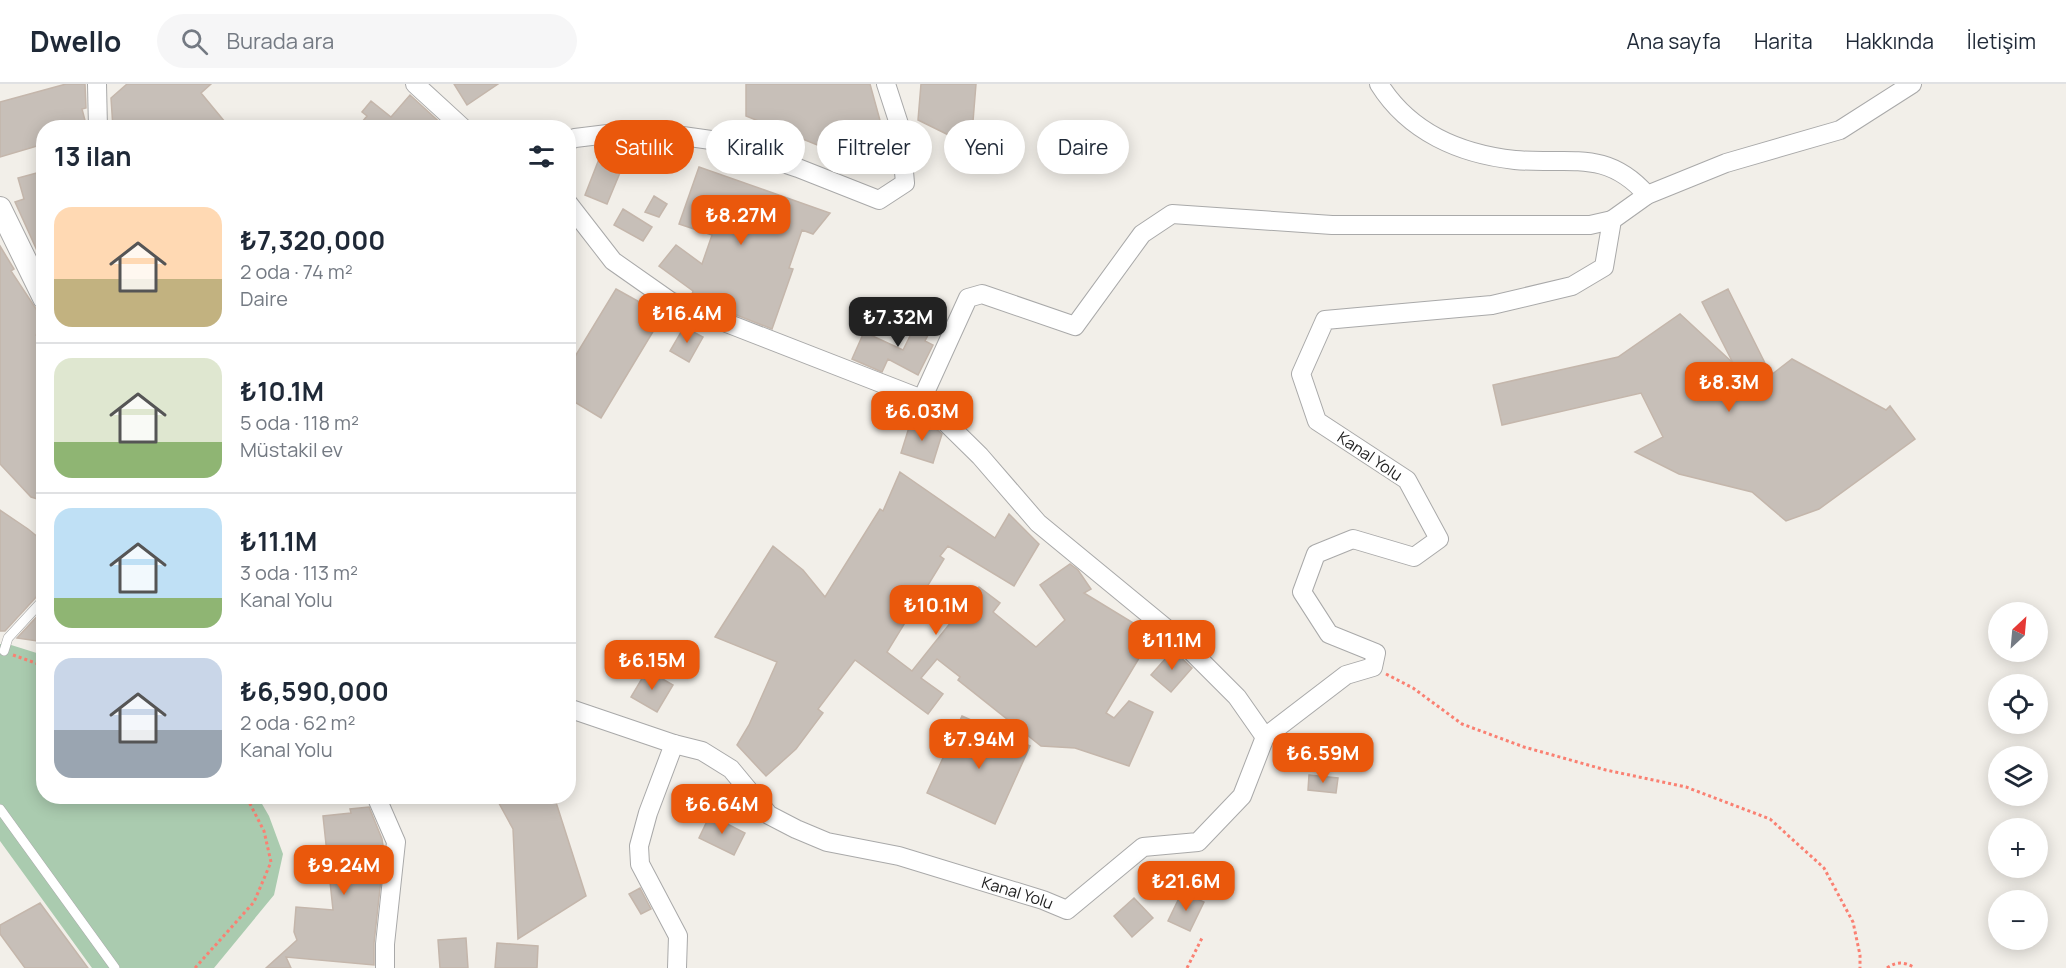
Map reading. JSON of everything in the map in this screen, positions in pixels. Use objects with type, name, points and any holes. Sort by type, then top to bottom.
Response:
[{"type":"street","points":[[97,84],[98,120]]},
{"type":"street","points":[[415,84],[454,120]]},
{"type":"street","points":[[576,138],[640,130],[718,141],[798,168],[879,200],[905,183],[900,127],[886,84]]},
{"type":"street","points":[[1379,84],[1409,120],[1444,142],[1491,156],[1515,160],[1587,161],[1600,164],[1626,174],[1647,195]]},
{"type":"street","points":[[922,399],[968,298],[982,294],[1075,326],[1142,234],[1172,214],[1332,225],[1590,225],[1612,220],[1647,195],[1726,163],[1840,130],[1912,84]]},
{"type":"street","points":[[0,208],[36,282]]},
{"type":"street","points":[[576,213],[613,261],[669,301],[922,399],[980,456],[1038,523],[1179,639],[1237,697],[1265,737],[1346,675],[1373,667]]},
{"type":"street","name":"Kanal Yolu","points":[[1373,667],[1376,653],[1329,634],[1302,592],[1316,555],[1353,539],[1414,557],[1439,539],[1407,480],[1317,421],[1301,374],[1325,320],[1491,305],[1572,286],[1604,267],[1612,220]]},
{"type":"street","name":"Kanal Yolu","points":[[576,711],[674,744],[702,751],[731,769],[769,815],[827,842],[899,856],[1043,900],[1067,910],[1143,847],[1198,842],[1242,796],[1265,737]]},
{"type":"street","points":[[674,744],[648,813],[639,846],[640,864],[678,936],[678,968]]},
{"type":"street","points":[[379,804],[396,842],[385,968]]},
{"type":"lane","points":[[4,651],[8,638],[36,608]]},
{"type":"lane","points":[[0,809],[115,968]]},
{"type":"path","points":[[4,651],[36,663]]},
{"type":"path","points":[[1373,667],[1413,688],[1462,724],[1545,753],[1606,770],[1686,787],[1770,819],[1824,868],[1853,922],[1860,955],[1860,968]]},
{"type":"path","points":[[195,968],[254,902],[271,862],[264,831],[250,804]]},
{"type":"path","points":[[1187,968],[1203,936]]},
{"type":"path","points":[[1887,968],[1894,964],[1906,963],[1915,968]]},
{"type":"green space","points":[[0,644],[8,644],[36,653],[36,804],[262,804],[283,854],[274,895],[214,968],[92,968],[0,841]]},
{"type":"building","points":[[66,84],[85,84],[86,108],[82,109],[85,120],[36,120],[36,146],[0,157],[0,102]]},
{"type":"building","points":[[127,84],[211,84],[201,93],[223,120],[112,120],[111,98]]},
{"type":"building","points":[[454,84],[498,84],[467,105]]},
{"type":"building","points":[[746,84],[870,84],[880,120],[817,120],[817,145],[805,140],[805,120],[756,120],[746,116]]},
{"type":"building","points":[[921,84],[976,84],[973,120],[944,120],[944,133],[932,127],[932,120],[918,120]]},
{"type":"building","points":[[410,95],[437,120],[364,120],[367,116],[362,112],[371,101],[391,117]]},
{"type":"building","points":[[699,167],[706,169],[706,174],[719,174],[830,213],[813,234],[802,230],[789,268],[793,269],[772,329],[691,297],[693,291],[659,266],[676,245],[702,264],[712,235],[679,224]]},
{"type":"building","points":[[594,172],[594,174],[620,174],[607,204],[585,195]]},
{"type":"building","points":[[36,173],[36,248],[15,202],[24,199],[18,178]]},
{"type":"building","points":[[654,196],[667,204],[659,217],[645,212]]},
{"type":"building","points":[[623,209],[652,227],[643,241],[614,225]]},
{"type":"building","points":[[0,246],[14,269],[11,271],[36,309],[36,499],[31,497],[0,464]]},
{"type":"building","points":[[616,289],[663,315],[601,418],[576,403],[576,355]]},
{"type":"building","points":[[1728,289],[1771,375],[1792,359],[1886,410],[1890,406],[1915,439],[1819,509],[1786,521],[1752,492],[1679,474],[1635,452],[1663,437],[1641,393],[1502,425],[1493,385],[1618,357],[1680,314],[1733,363],[1702,302]]},
{"type":"building","points":[[923,310],[937,318],[925,341],[933,345],[918,375],[888,359],[882,372],[852,359],[864,332],[903,350]]},
{"type":"building","points":[[684,327],[703,337],[689,362],[670,351]]},
{"type":"building","points":[[911,421],[936,429],[942,434],[933,463],[901,453]]},
{"type":"building","points":[[900,472],[995,538],[1009,514],[1039,544],[1014,586],[948,546],[940,556],[944,559],[887,652],[912,671],[979,587],[1000,603],[993,612],[1036,647],[1065,620],[1040,585],[1070,564],[1078,570],[1091,589],[1084,593],[1153,635],[1106,713],[1114,718],[1129,701],[1153,712],[1129,766],[1075,748],[1041,746],[958,680],[960,677],[937,659],[921,678],[943,694],[928,714],[855,660],[818,709],[823,713],[796,749],[766,776],[737,745],[749,725],[777,662],[715,637],[773,546],[803,570],[825,597],[880,509],[883,511]]},
{"type":"building","points":[[0,510],[36,536],[36,597],[5,631],[0,631]]},
{"type":"building","points":[[36,618],[36,641],[17,638]]},
{"type":"building","points":[[1173,650],[1192,668],[1171,692],[1151,675]]},
{"type":"building","points":[[647,670],[673,685],[657,712],[631,697]]},
{"type":"building","points":[[962,716],[1030,746],[995,824],[927,793]]},
{"type":"building","points":[[1309,775],[1338,778],[1336,793],[1308,790]]},
{"type":"building","points":[[499,804],[557,804],[586,896],[518,939],[513,829]]},
{"type":"building","points":[[369,807],[382,839],[384,852],[374,943],[374,965],[286,957],[291,968],[266,968],[297,940],[294,932],[296,907],[333,910],[323,816],[351,813],[350,809]]},
{"type":"building","points":[[710,815],[745,833],[734,855],[699,838]]},
{"type":"building","points":[[640,888],[651,909],[641,914],[629,894]]},
{"type":"building","points":[[1182,892],[1204,902],[1190,931],[1168,921]]},
{"type":"building","points":[[1134,898],[1153,918],[1132,937],[1114,916]]},
{"type":"building","points":[[40,903],[88,968],[25,968],[0,934],[0,925]]},
{"type":"building","points":[[466,938],[468,968],[440,968],[438,940]]},
{"type":"building","points":[[497,943],[538,946],[537,968],[495,968]]}]
